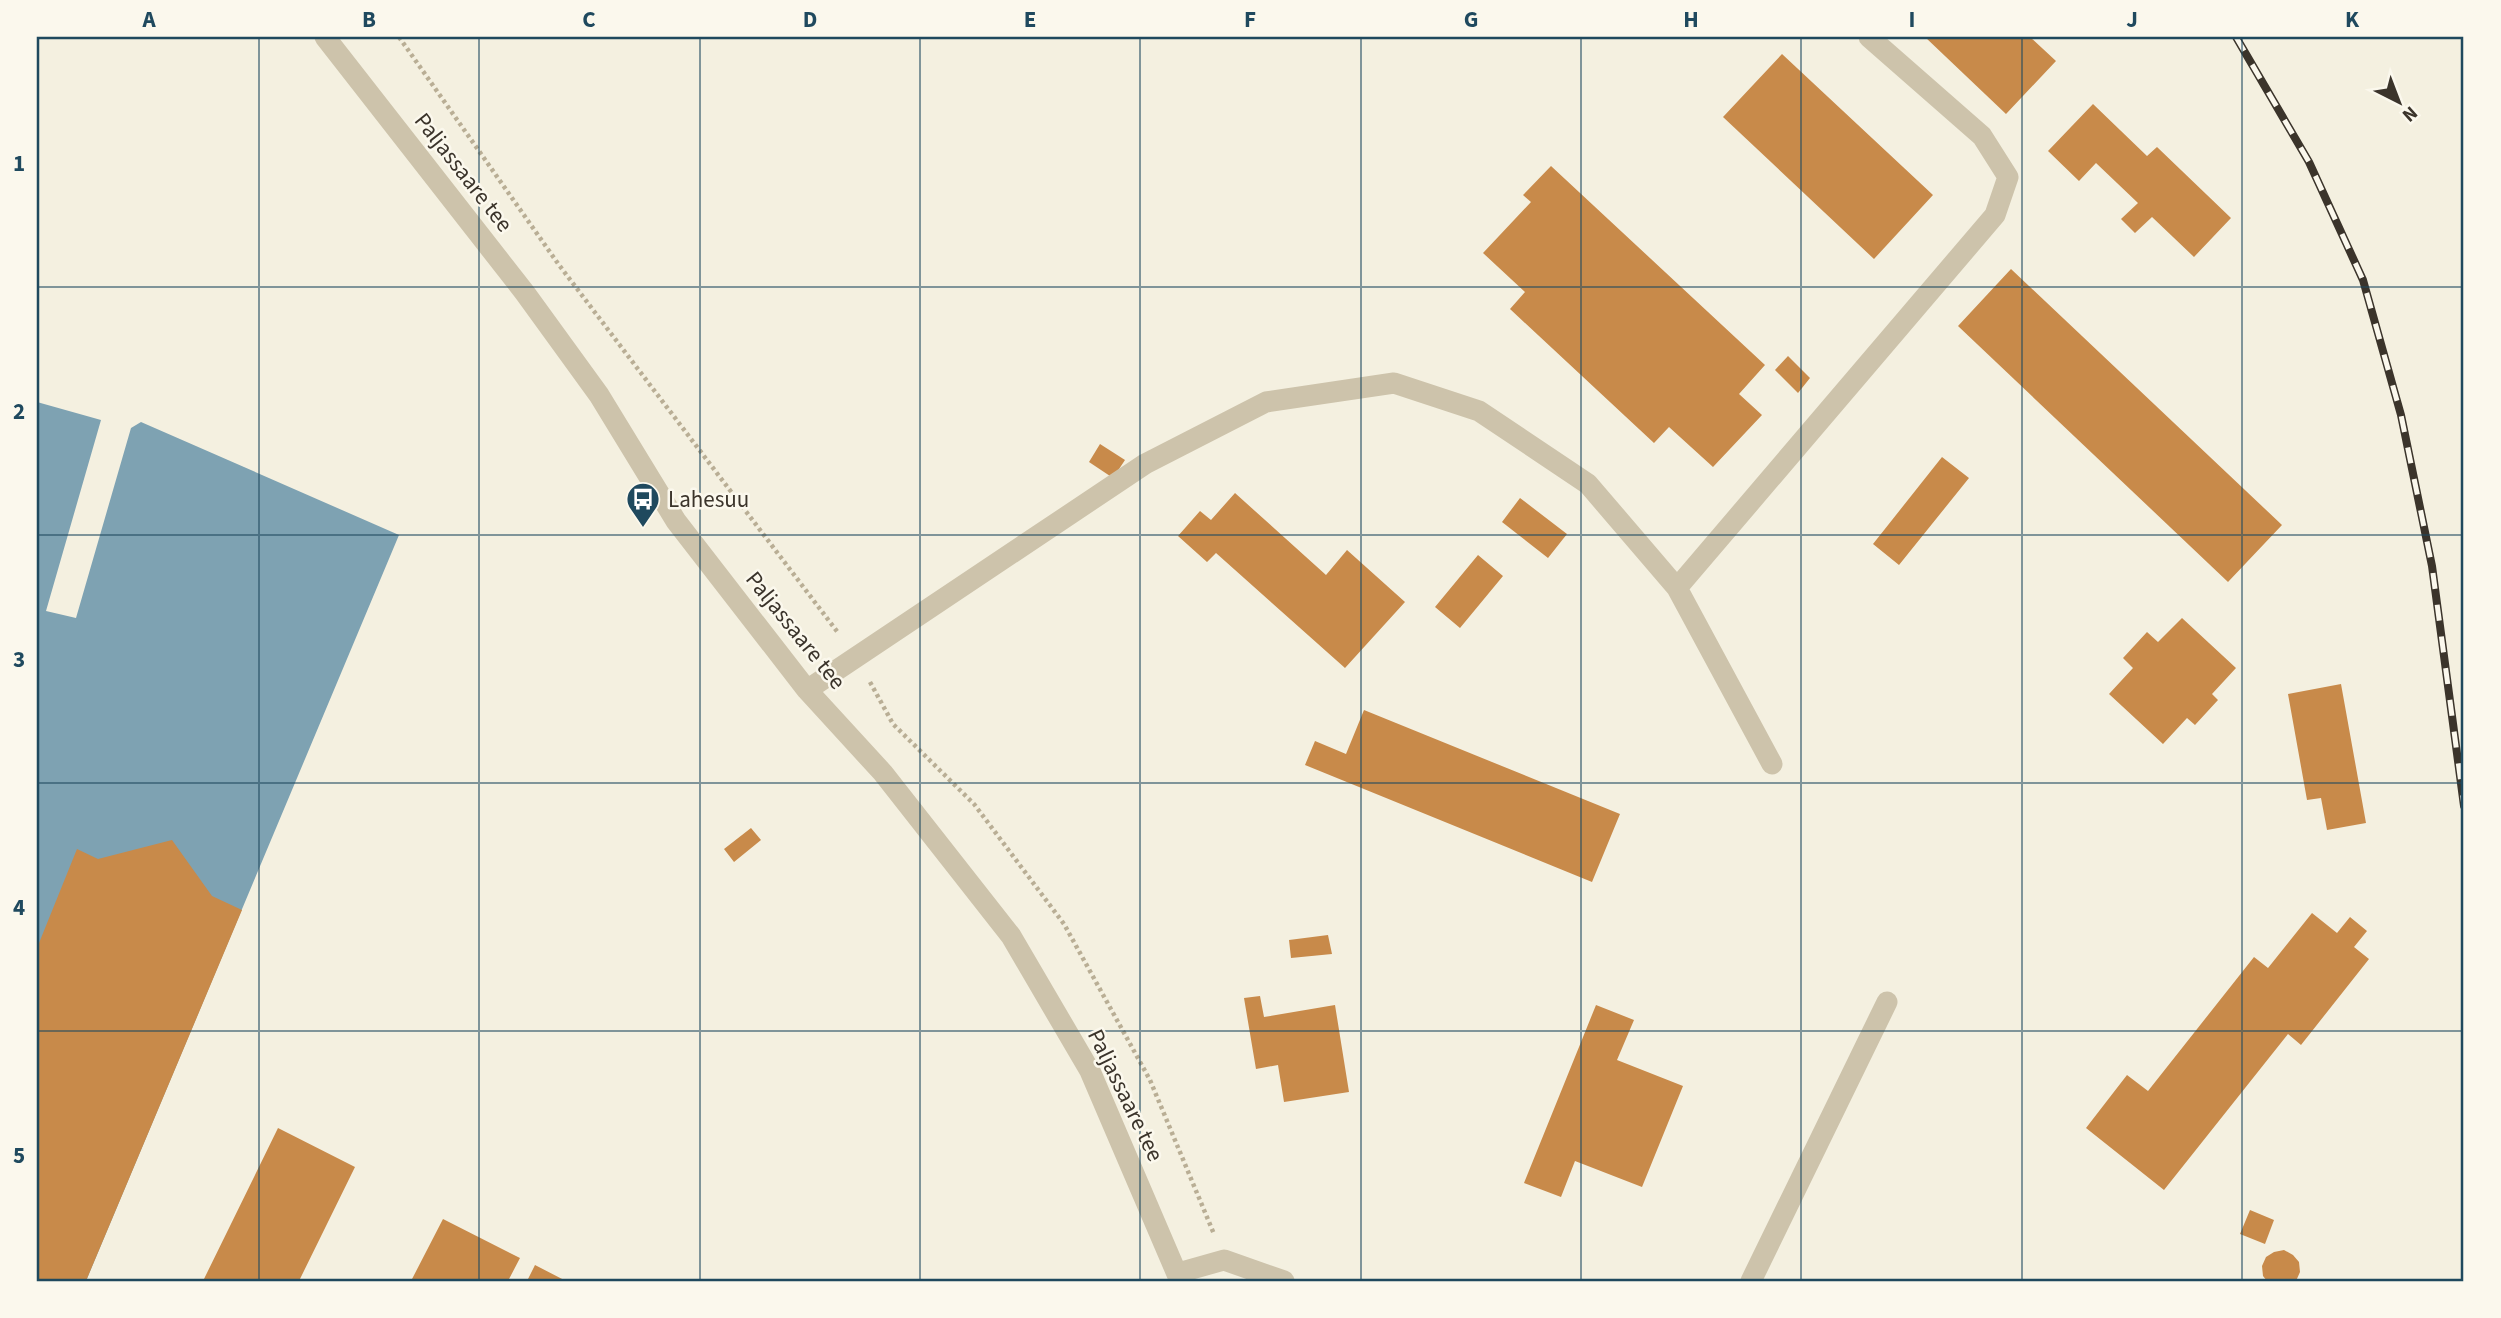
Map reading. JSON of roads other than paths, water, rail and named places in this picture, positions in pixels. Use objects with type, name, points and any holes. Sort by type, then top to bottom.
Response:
[{"type":"street","name":"Paljassaare tee","points":[[325,37],[532,303],[599,395],[676,520],[807,690],[883,774],[1011,936],[1090,1071],[1179,1277]]},
{"type":"street","points":[[1677,588],[1996,215],[2008,177],[1982,136],[1869,37]]},
{"type":"street","points":[[807,690],[1145,464],[1266,402],[1394,383],[1479,411],[1588,484],[1677,588],[1772,764]]},
{"type":"street","points":[[1751,1281],[1887,1002]]},
{"type":"street","points":[[1179,1277],[1224,1260],[1284,1281]]},
{"type":"water","points":[[37,402],[101,420],[46,611],[76,618],[131,428],[141,422],[399,535],[86,1281],[37,1281]]},
{"type":"railway","points":[[2236,37],[2309,162],[2363,280],[2401,415],[2432,566],[2464,806]]},
{"type":"place","name":"Lahesuu","points":[[643,529]]}]
